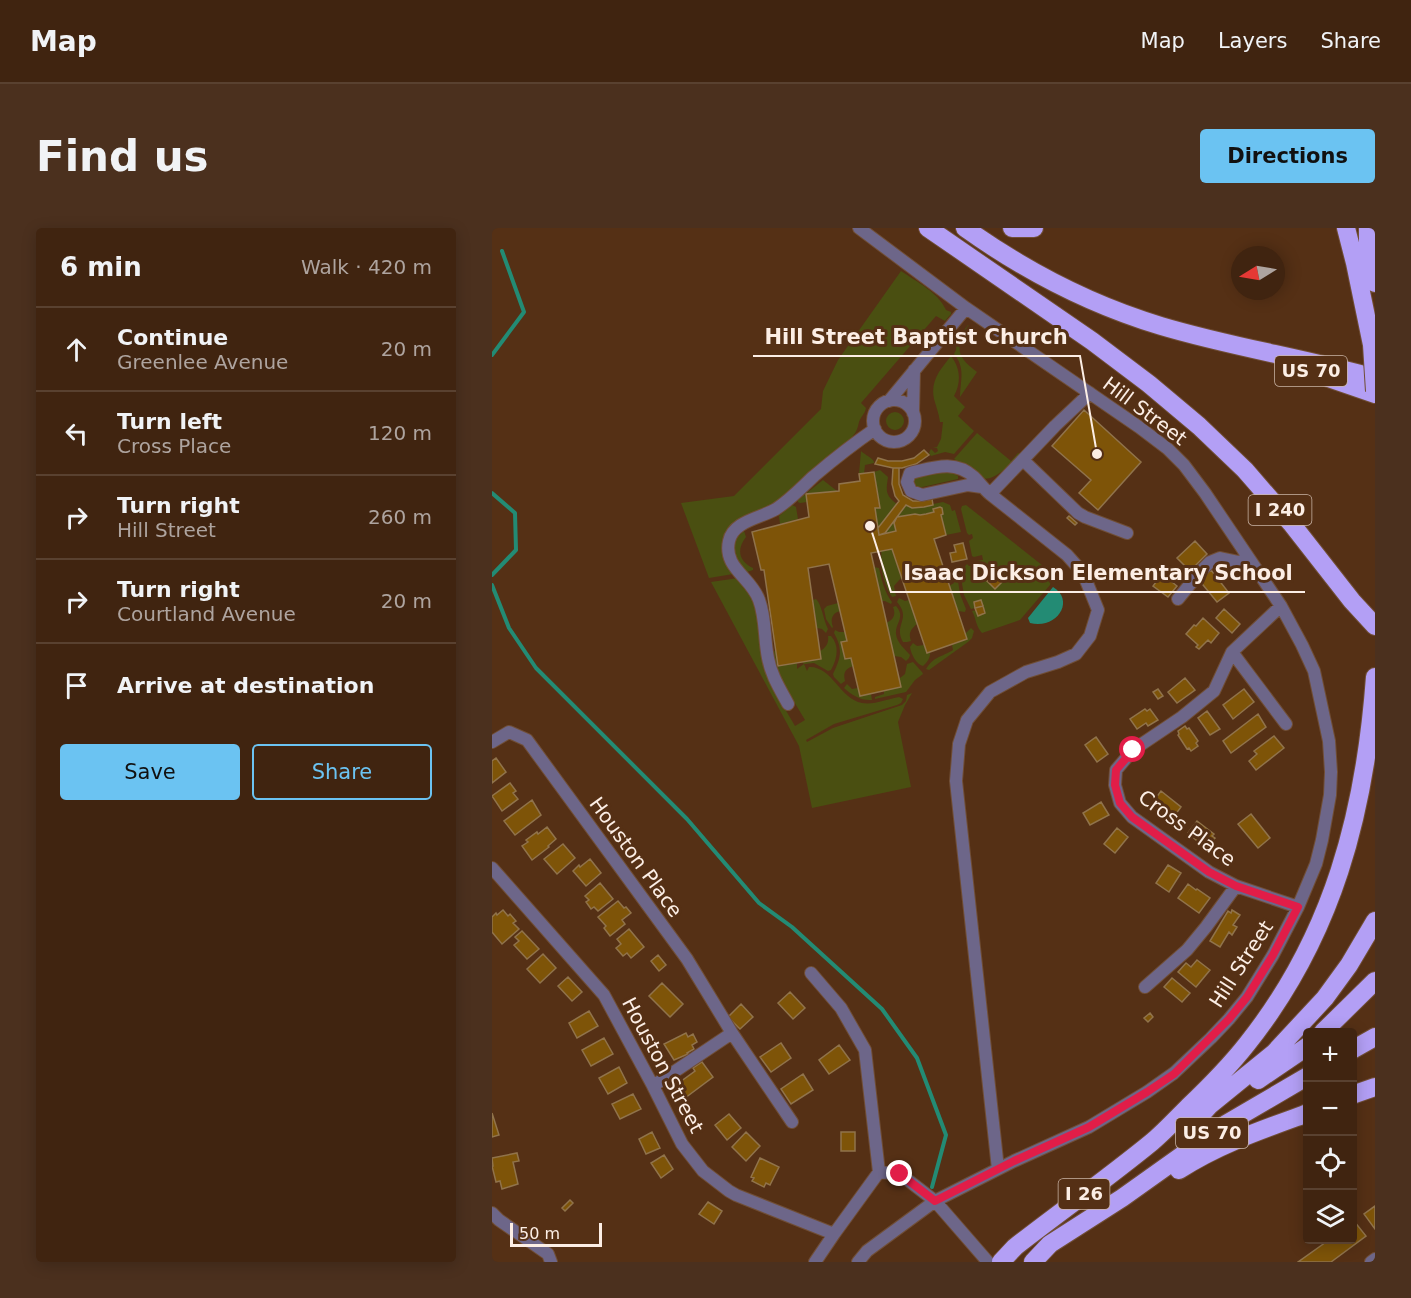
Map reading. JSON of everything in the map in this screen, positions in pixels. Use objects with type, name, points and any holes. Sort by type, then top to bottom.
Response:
[{"type":"highway","name":"I 240","points":[[928,228],[1092,341],[1199,426],[1245,470],[1375,626]]},
{"type":"highway","points":[[965,228],[1060,286],[1117,311],[1162,326],[1375,378]]},
{"type":"highway","points":[[1012,228],[1034,228]]},
{"type":"highway","points":[[1346,228],[1373,349],[1375,392]]},
{"type":"highway","points":[[1368,228],[1368,250],[1375,283]]},
{"type":"highway","name":"US 70","points":[[1249,348],[1260,360],[1312,372],[1375,392]]},
{"type":"highway","points":[[1352,601],[1360,621],[1375,640]]},
{"type":"highway","points":[[1153,1141],[1211,1085],[1247,1045],[1276,1005],[1302,960],[1322,918],[1340,872],[1351,835],[1369,737],[1375,677]]},
{"type":"highway","name":"US 70","points":[[1199,1117],[1210,1105],[1274,1053],[1325,998],[1349,965],[1375,921]]},
{"type":"highway","points":[[1327,1028],[1375,981]]},
{"type":"highway","points":[[1357,1048],[1375,1037]]},
{"type":"highway","name":"I 26","points":[[1001,1262],[1015,1247],[1153,1141],[1214,1111],[1303,1049]]},
{"type":"highway","name":"US 70","points":[[1122,1198],[1226,1124],[1303,1079]]},
{"type":"highway","points":[[1357,1094],[1375,1087]]},
{"type":"highway","name":"I 26","points":[[1033,1262],[1050,1244],[1122,1198],[1140,1194],[1187,1164],[1235,1141],[1303,1115]]},
{"type":"street","name":"Hill Street","points":[[858,1262],[867,1251],[935,1201],[1089,1127],[1147,1092],[1174,1074],[1229,1019],[1247,997],[1273,955],[1298,907],[1316,864],[1330,795],[1331,772],[1329,741],[1314,671],[1302,645],[1281,606],[1184,465],[1168,448],[966,308],[859,228]]},
{"type":"street","points":[[890,400],[966,308]]},
{"type":"street","points":[[913,412],[909,406],[897,400],[883,403],[874,414],[875,429],[883,439],[896,442],[908,437],[915,419],[913,412],[914,370]]},
{"type":"street","points":[[986,491],[1023,460],[1090,393]]},
{"type":"street","points":[[788,704],[772,673],[759,600],[753,588],[730,562],[729,540],[733,532],[741,525],[778,508],[842,452],[875,429]]},
{"type":"street","points":[[1023,460],[1078,513],[1127,533]]},
{"type":"street","points":[[986,491],[968,484],[922,495],[911,490],[907,482],[910,473],[949,465],[962,468],[986,491],[1067,555],[1083,573],[1098,610],[1090,636],[1076,654],[1026,672],[990,692],[967,720],[959,744],[956,781],[998,1170]]},
{"type":"street","points":[[1178,599],[1210,562],[1220,558],[1239,562],[1249,559]]},
{"type":"street","points":[[1281,606],[1232,652],[1286,724]]},
{"type":"street","name":"Cross Place","points":[[1232,652],[1214,691],[1182,717],[1133,750],[1116,770],[1115,785],[1120,803],[1132,817],[1209,872],[1236,886],[1298,907]]},
{"type":"street","name":"Houston Place","points":[[492,742],[509,732],[527,740],[687,959],[732,1033],[792,1122]]},
{"type":"street","name":"Houston Street","points":[[492,868],[604,995],[682,1144],[703,1170],[736,1195],[834,1233]]},
{"type":"street","points":[[1145,987],[1187,950],[1236,886]]},
{"type":"street","points":[[811,973],[841,1008],[865,1050],[879,1172],[815,1262]]},
{"type":"street","points":[[653,1086],[732,1033]]},
{"type":"street","points":[[879,1172],[900,1174],[935,1201],[988,1262]]},
{"type":"street","points":[[492,1213],[548,1254],[551,1262]]},
{"type":"street","points":[[1371,1262],[1375,1259]]},
{"type":"green space","points":[[901,271],[938,298],[951,314],[945,321],[936,316],[861,403],[866,408],[850,440],[779,504],[733,527],[733,574],[709,578],[681,503],[734,496],[821,409],[823,391],[838,360]]},
{"type":"green space","points":[[968,325],[961,341],[960,352],[965,362],[977,372],[960,397],[962,375],[960,364],[954,354],[957,339]]},
{"type":"green space","points":[[951,356],[957,366],[959,376],[954,396],[965,407],[958,416],[974,431],[954,454],[945,452],[931,456],[929,453],[931,449],[935,453],[938,451],[933,447],[937,447],[941,439],[943,422],[940,422],[934,399],[935,380]]},
{"type":"green space","points":[[895,412],[901,415],[904,421],[901,427],[895,430],[889,427],[886,421],[889,415]]},
{"type":"green space","points":[[977,433],[1011,461],[1018,453],[1020,454],[997,475],[986,479],[981,478],[954,459]]},
{"type":"green space","points":[[861,451],[874,462],[865,465],[864,474],[859,474]]},
{"type":"green space","points":[[880,470],[888,477],[887,492],[897,504],[878,528],[875,508],[880,507],[874,472]]},
{"type":"green space","points":[[945,471],[958,476],[958,479],[914,487],[913,481],[917,477]]},
{"type":"green space","points":[[823,480],[837,491],[807,494],[807,502],[798,502],[798,500]]},
{"type":"green space","points":[[943,502],[950,505],[952,511],[955,510],[961,532],[946,535],[941,515],[933,509],[934,512],[898,517],[894,523],[896,531],[885,533],[906,505],[923,506]]},
{"type":"green space","points":[[792,505],[796,507],[798,519],[780,524],[779,516]]},
{"type":"green space","points":[[966,505],[1052,573],[1050,585],[1020,620],[982,633],[972,611],[976,610],[978,615],[985,613],[981,601],[974,602],[975,608],[971,609],[964,595],[960,572],[967,564],[974,565],[976,561],[983,560],[982,555],[972,556],[969,541],[973,538],[972,534],[967,533],[961,509]]},
{"type":"green space","points":[[744,531],[746,537],[740,551],[742,559],[753,568],[747,572],[740,566],[734,548],[736,541]]},
{"type":"green space","points":[[892,549],[901,578],[894,586],[896,596],[892,597],[883,575],[881,551]]},
{"type":"green space","points":[[874,567],[879,568],[891,604],[881,601]]},
{"type":"green space","points":[[738,578],[747,587],[757,607],[767,675],[795,726],[805,720],[781,680],[775,665],[774,651],[776,651],[778,666],[797,663],[797,669],[804,664],[807,671],[809,667],[817,668],[830,677],[848,696],[862,703],[876,703],[899,697],[903,699],[897,705],[834,724],[806,740],[807,742],[833,728],[902,705],[907,695],[912,693],[898,722],[911,787],[812,808],[799,746],[711,582]]},
{"type":"green space","points":[[958,581],[965,612],[958,611],[949,586]]},
{"type":"green space","points":[[899,598],[909,600],[917,624],[911,631],[911,641],[907,642],[903,642],[900,636],[903,613],[897,602]]},
{"type":"green space","points":[[816,599],[828,629],[826,633],[817,628],[813,600]]},
{"type":"green space","points":[[838,603],[840,611],[832,617],[832,628],[826,619],[824,609]]},
{"type":"green space","points":[[896,606],[900,613],[896,630],[897,637],[910,655],[906,661],[894,656],[886,623],[893,618],[893,607]]},
{"type":"green space","points":[[971,628],[974,631],[968,642],[929,670],[926,669],[935,659],[953,650],[952,645],[967,639],[965,634]]},
{"type":"green space","points":[[835,630],[845,632],[847,641],[841,642],[845,659],[851,658],[853,666],[845,672],[845,681],[841,684],[833,674],[840,653]]},
{"type":"green space","points":[[828,636],[834,640],[837,648],[831,670],[828,671],[814,663],[804,664],[802,662],[821,659],[820,651],[827,645]]},
{"type":"green space","points":[[913,643],[917,646],[924,645],[927,653],[930,652],[923,666],[913,656],[910,647]]},
{"type":"green space","points":[[913,662],[923,674],[906,692],[875,699],[884,694],[884,691],[905,674],[907,664]]},
{"type":"green space","points":[[847,684],[852,689],[858,688],[860,696],[871,694],[872,700],[864,700],[853,695],[844,688]]},
{"type":"water","points":[[1053,587],[1060,593],[1063,600],[1060,613],[1048,622],[1030,623],[1028,618]]},
{"type":"building","points":[[1084,410],[1141,462],[1098,510],[1079,493],[1091,480],[1052,446]]},
{"type":"building","points":[[924,450],[929,455],[916,464],[902,468],[875,464],[878,458],[902,461],[914,458]]},
{"type":"building","points":[[893,468],[899,468],[899,484],[903,495],[913,501],[932,499],[933,505],[912,508],[906,505],[885,533],[879,535],[878,528],[899,501],[892,484]]},
{"type":"building","points":[[874,472],[880,508],[875,508],[879,535],[896,531],[894,523],[897,517],[926,514],[934,512],[933,509],[942,508],[943,514],[941,515],[946,535],[934,539],[967,639],[927,653],[892,549],[871,553],[901,687],[860,696],[851,658],[845,659],[841,642],[847,641],[829,564],[808,568],[821,659],[778,666],[764,570],[761,570],[752,532],[809,517],[806,494],[839,491],[839,484],[860,481],[859,474]]},
{"type":"building","points":[[1069,516],[1077,523],[1075,525],[1067,518]]},
{"type":"building","points":[[1195,541],[1207,554],[1190,571],[1177,558]]},
{"type":"building","points":[[963,543],[967,559],[952,562],[950,553],[956,552],[954,545]]},
{"type":"building","points":[[1211,570],[1229,593],[1217,602],[1199,580]]},
{"type":"building","points":[[994,574],[1002,582],[995,589],[987,581]]},
{"type":"building","points":[[1162,574],[1177,586],[1168,597],[1153,586]]},
{"type":"building","points":[[981,600],[983,606],[975,608],[974,602]]},
{"type":"building","points":[[983,606],[985,613],[978,616],[975,608]]},
{"type":"building","points":[[1224,609],[1240,624],[1232,633],[1216,618]]},
{"type":"building","points":[[1203,618],[1219,633],[1211,643],[1208,640],[1199,649],[1196,647],[1198,645],[1186,634]]},
{"type":"building","points":[[1185,678],[1195,690],[1177,703],[1168,692]]},
{"type":"building","points":[[1158,689],[1163,696],[1158,699],[1153,692]]},
{"type":"building","points":[[1244,689],[1254,702],[1233,719],[1223,705]]},
{"type":"building","points":[[1145,709],[1147,711],[1150,709],[1158,720],[1148,726],[1146,723],[1137,729],[1130,719]]},
{"type":"building","points":[[1207,711],[1220,729],[1210,735],[1198,718]]},
{"type":"building","points":[[1258,714],[1266,727],[1231,753],[1223,741]]},
{"type":"building","points":[[1185,726],[1198,741],[1196,743],[1198,746],[1191,751],[1187,749],[1178,735],[1178,731]]},
{"type":"building","points":[[1274,736],[1284,748],[1256,770],[1249,761],[1257,754],[1254,751]]},
{"type":"building","points":[[1096,737],[1108,754],[1097,762],[1085,745]]},
{"type":"building","points":[[496,758],[506,772],[492,783],[492,761]]},
{"type":"building","points":[[510,783],[518,799],[502,811],[492,796]]},
{"type":"building","points":[[1161,791],[1181,807],[1170,822],[1150,806]]},
{"type":"building","points":[[532,800],[541,815],[515,835],[504,821]]},
{"type":"building","points":[[1101,802],[1109,815],[1090,825],[1083,813]]},
{"type":"building","points":[[1251,814],[1270,838],[1258,848],[1238,824]]},
{"type":"building","points":[[1197,821],[1214,834],[1212,836],[1215,838],[1204,847],[1188,833]]},
{"type":"building","points":[[547,827],[556,839],[532,860],[522,846],[528,842],[526,840]]},
{"type":"building","points":[[1117,828],[1128,837],[1115,853],[1104,844]]},
{"type":"building","points":[[563,844],[575,858],[557,874],[544,859]]},
{"type":"building","points":[[590,859],[601,873],[586,886],[573,871]]},
{"type":"building","points":[[1168,865],[1181,873],[1169,892],[1156,883]]},
{"type":"building","points":[[600,883],[613,899],[598,911],[594,907],[591,909],[586,902],[589,900],[585,896]]},
{"type":"building","points":[[1188,884],[1210,898],[1199,913],[1178,898]]},
{"type":"building","points":[[618,901],[631,913],[622,920],[625,924],[610,936],[604,928],[606,926],[598,917]]},
{"type":"building","points":[[503,910],[516,921],[513,923],[519,929],[502,944],[492,932],[492,917]]},
{"type":"building","points":[[1232,910],[1240,915],[1233,925],[1237,927],[1232,935],[1229,932],[1220,947],[1210,941],[1228,911],[1231,913]]},
{"type":"building","points":[[629,929],[644,947],[631,958],[627,953],[623,956],[616,948],[621,944],[617,939]]},
{"type":"building","points":[[522,931],[539,949],[527,959],[514,945],[519,941],[515,937]]},
{"type":"building","points":[[543,954],[556,968],[540,983],[527,969]]},
{"type":"building","points":[[658,955],[666,965],[659,971],[651,961]]},
{"type":"building","points":[[1197,960],[1210,970],[1196,987],[1178,972],[1186,963],[1191,967]]},
{"type":"building","points":[[568,977],[582,992],[572,1001],[558,986]]},
{"type":"building","points":[[1172,978],[1190,993],[1182,1002],[1164,987]]},
{"type":"building","points":[[662,983],[683,1004],[670,1017],[649,996]]},
{"type":"building","points":[[790,992],[805,1008],[793,1019],[778,1003]]},
{"type":"building","points":[[741,1004],[753,1017],[740,1029],[728,1017]]},
{"type":"building","points":[[589,1011],[598,1026],[577,1038],[569,1023]]},
{"type":"building","points":[[1150,1013],[1153,1017],[1148,1022],[1144,1018]]},
{"type":"building","points":[[686,1033],[688,1037],[693,1034],[697,1042],[692,1045],[694,1049],[674,1060],[664,1044]]},
{"type":"building","points":[[604,1038],[613,1054],[591,1066],[582,1050]]},
{"type":"building","points":[[781,1043],[791,1058],[771,1072],[760,1057]]},
{"type":"building","points":[[839,1045],[850,1060],[829,1074],[819,1060]]},
{"type":"building","points":[[702,1062],[713,1077],[685,1098],[676,1085],[695,1071],[693,1068]]},
{"type":"building","points":[[619,1067],[627,1083],[608,1094],[599,1078]]},
{"type":"building","points":[[803,1074],[813,1090],[791,1104],[781,1089]]},
{"type":"building","points":[[633,1094],[641,1109],[620,1119],[612,1104]]},
{"type":"building","points":[[492,1113],[499,1135],[492,1137]]},
{"type":"building","points":[[729,1114],[741,1128],[727,1140],[715,1125]]},
{"type":"building","points":[[652,1132],[660,1148],[646,1154],[639,1139]]},
{"type":"building","points":[[746,1132],[760,1146],[746,1161],[732,1147]]},
{"type":"building","points":[[841,1132],[855,1132],[855,1151],[841,1151]]},
{"type":"building","points":[[517,1153],[519,1161],[513,1162],[518,1184],[502,1189],[500,1181],[496,1182],[492,1158]]},
{"type":"building","points":[[664,1155],[673,1169],[661,1178],[651,1163]]},
{"type":"building","points":[[760,1158],[779,1167],[770,1185],[766,1183],[764,1187],[752,1181],[754,1178],[751,1177]]},
{"type":"building","points":[[570,1200],[573,1203],[565,1211],[562,1208]]},
{"type":"building","points":[[708,1202],[722,1211],[714,1224],[699,1214]]},
{"type":"building","points":[[1375,1206],[1375,1229],[1364,1214]]},
{"type":"building","points":[[1357,1225],[1366,1236],[1357,1243]]},
{"type":"building","points":[[1323,1244],[1355,1244],[1331,1262],[1298,1262]]},
{"type":"waterway","points":[[492,355],[524,312],[502,251]]},
{"type":"waterway","points":[[492,493],[515,513],[516,550],[492,575]]},
{"type":"waterway","points":[[492,585],[509,628],[536,668],[687,819],[759,903],[792,927],[882,1009],[917,1058],[946,1135],[932,1187]]},
{"type":"place","name":"Hill Street Baptist Church","points":[[1097,454]]},
{"type":"place","name":"Isaac Dickson Elementary School","points":[[870,526]]},
{"type":"route","points":[[900,1174],[935,1201],[1014,1161],[1089,1127],[1174,1074],[1229,1019],[1247,997],[1273,955],[1298,907],[1236,886],[1209,872],[1132,817],[1120,803],[1115,785],[1116,770],[1133,750]]}]
